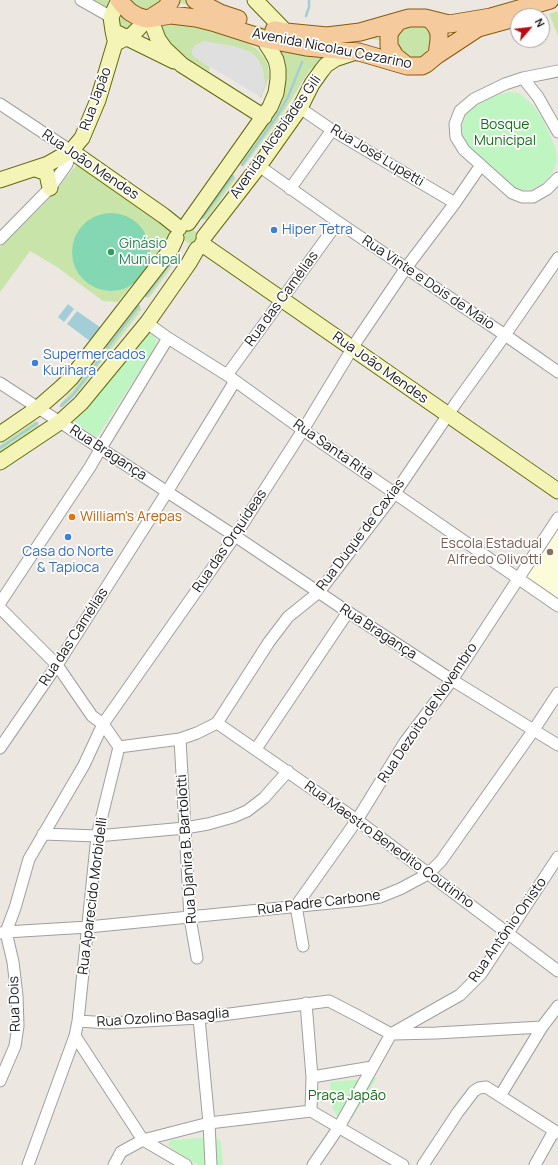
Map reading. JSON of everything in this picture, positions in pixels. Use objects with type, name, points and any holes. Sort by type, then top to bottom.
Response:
[{"type":"main road","points":[[119,0],[130,12],[137,16],[150,18],[166,8],[171,0]]},
{"type":"main road","name":"Avenida Nicolau Cezarino","points":[[195,0],[220,13],[264,28],[326,36],[360,32],[409,18],[418,18],[449,24],[491,17],[550,0]]},
{"type":"main road","name":"Avenida Nicolau Cezarino","points":[[547,8],[558,5]]},
{"type":"main road","name":"Avenida Nicolau Cezarino","points":[[150,18],[171,15],[196,18],[265,39],[306,47],[359,52],[407,66],[422,66],[478,28],[510,19]]},
{"type":"main road","points":[[431,20],[436,26],[438,33],[439,40],[437,55]]},
{"type":"main road","points":[[399,21],[389,34],[389,46],[395,56],[407,66]]},
{"type":"street","points":[[81,0],[116,32],[182,65],[264,117]]},
{"type":"street","name":"Rua Japão","points":[[71,151],[82,138],[92,114],[116,32],[119,0]]},
{"type":"street","points":[[255,0],[286,32]]},
{"type":"street","points":[[116,32],[138,29],[150,18],[158,39],[165,49],[182,65]]},
{"type":"street","name":"Avenida Alcebíades Gili","points":[[0,434],[38,408],[71,378],[171,249],[181,230],[264,117],[276,93],[278,79],[276,60],[265,39]]},
{"type":"street","name":"Avenida Alcebíades Gili","points":[[0,462],[60,422],[81,403],[147,323],[201,243],[300,108],[312,84],[326,65],[340,57],[359,52]]},
{"type":"street","points":[[558,71],[523,78],[491,90],[474,99],[460,111],[455,124],[456,137],[464,150],[512,193],[522,197],[533,197],[547,189],[558,178]]},
{"type":"street","points":[[523,78],[538,97],[558,132]]},
{"type":"street","name":"Rua João Mendes","points":[[0,104],[71,151],[164,216],[181,230]]},
{"type":"street","name":"Rua José Lupetti","points":[[300,108],[332,130],[455,203]]},
{"type":"street","points":[[290,189],[332,130]]},
{"type":"street","points":[[0,180],[48,164],[71,151]]},
{"type":"street","points":[[0,239],[50,188],[67,164],[71,151]]},
{"type":"street","name":"Rua Vinte e Dois de Maio","points":[[258,166],[558,372]]},
{"type":"street","name":"Rua das Orquídeas","points":[[3,932],[15,908],[29,859],[84,765],[103,724],[235,536],[303,430],[352,349],[406,268],[481,166]]},
{"type":"street","points":[[35,169],[47,174],[50,188]]},
{"type":"street","name":"Rua das Camélias","points":[[0,748],[57,665],[167,492],[231,378],[282,299],[338,222]]},
{"type":"street","points":[[192,223],[199,226],[202,229],[201,243],[188,250],[184,249],[178,242],[181,230],[192,223]]},
{"type":"street","name":"Rua João Mendes","points":[[201,243],[558,491]]},
{"type":"street","name":"Rua Duque de Caxias","points":[[217,723],[269,642],[288,617],[319,592],[395,493],[448,414],[557,261]]},
{"type":"street","name":"Rua Santa Rita","points":[[147,323],[231,378],[303,430],[558,606]]},
{"type":"street","points":[[0,603],[90,468],[168,338]]},
{"type":"street","name":"Rua Bragança","points":[[0,383],[452,680],[558,745]]},
{"type":"street","name":"Rua Dezoito de Novembro","points":[[296,906],[357,820],[404,742],[452,680],[558,518]]},
{"type":"street","points":[[0,608],[57,665],[92,716],[103,724],[118,747],[180,739],[217,723]]},
{"type":"street","points":[[256,749],[348,612]]},
{"type":"street","name":"Rua Padre Carbone","points":[[3,932],[88,927],[190,918],[380,897],[400,889],[428,874],[441,861],[558,693]]},
{"type":"street","name":"Rua Maestro Benedito Coutinho","points":[[217,723],[357,820],[558,970]]},
{"type":"street","name":"Rua Djanira B. Bartolotti","points":[[180,739],[190,918],[197,958]]},
{"type":"street","name":"Rua Aparecido Morbidelli","points":[[78,1022],[98,836],[118,747]]},
{"type":"street","points":[[43,834],[98,836],[185,828],[208,824],[233,817],[247,811],[264,798],[288,771]]},
{"type":"street","name":"Rua Antônio Onisto","points":[[391,1034],[460,995],[480,974],[558,857]]},
{"type":"street","points":[[296,906],[303,946]]},
{"type":"street","name":"Rua Dois","points":[[0,1081],[15,1046],[18,1026],[17,996],[13,962],[3,932]]},
{"type":"street","name":"Rua Ozolino Basaglia","points":[[28,1165],[75,1036],[78,1022],[109,1023],[199,1018],[329,1001],[391,1034]]},
{"type":"street","points":[[306,1004],[312,1077],[311,1111]]},
{"type":"street","points":[[500,1096],[542,1027],[558,1006]]},
{"type":"street","points":[[199,1018],[209,1123],[211,1165]]},
{"type":"street","points":[[313,1165],[339,1127],[391,1034],[542,1027]]},
{"type":"street","points":[[75,1036],[143,1140],[186,1165]]},
{"type":"street","points":[[312,1077],[372,1067]]},
{"type":"street","points":[[423,1165],[458,1112],[474,1091],[479,1088],[486,1087],[556,1132],[535,1165]]},
{"type":"street","points":[[114,1165],[121,1152],[143,1140],[209,1123],[311,1111],[403,1165]]},
{"type":"shaded area","points":[[204,41],[233,46],[251,52],[259,60],[263,69],[265,84],[262,93],[259,96],[192,55],[192,50],[195,45]]},
{"type":"shaded area","name":"Escola Estadual Alfredo Olivotti","points":[[558,527],[558,598],[525,576]]},
{"type":"green space","points":[[85,0],[109,1],[108,6],[104,9]]},
{"type":"green space","points":[[124,0],[167,0],[148,14]]},
{"type":"green space","points":[[172,0],[193,0],[233,19],[278,30],[384,27],[383,43],[372,39],[268,30],[231,20]]},
{"type":"green space","points":[[558,11],[558,36],[550,16],[550,14]]},
{"type":"green space","points":[[122,13],[139,19],[127,30],[122,31],[115,21]]},
{"type":"green space","points":[[174,16],[200,28],[247,43],[257,49],[265,59],[269,77],[261,98],[259,96],[262,93],[196,58],[210,67],[209,71],[173,50],[160,32],[160,22]]},
{"type":"green space","points":[[407,24],[427,26],[435,41],[426,57],[414,60],[398,49],[398,34]]},
{"type":"green space","points":[[276,50],[295,53],[329,54],[310,70],[280,118],[244,166],[239,163],[274,115],[281,100]]},
{"type":"green space","name":"Bosque Municipal","points":[[508,92],[519,93],[532,104],[543,120],[556,149],[557,160],[553,172],[543,183],[530,190],[520,190],[512,187],[470,149],[463,137],[462,126],[466,114],[478,104],[494,96]]},
{"type":"green space","points":[[78,164],[171,229],[167,240],[118,302],[103,301],[57,267],[30,251],[0,292],[0,247],[46,202]]},
{"type":"green space","points":[[231,175],[236,178],[206,220],[200,217]]},
{"type":"green space","name":"Ginásio Municipal","points":[[111,213],[126,216],[138,225],[147,237],[150,252],[147,267],[138,279],[126,288],[111,291],[96,288],[84,279],[75,267],[72,252],[75,237],[84,225],[96,216]]},
{"type":"green space","points":[[190,229],[195,231],[197,236],[195,241],[190,243],[185,241],[183,236],[185,231]]},
{"type":"green space","points":[[173,252],[179,257],[149,298],[143,294]]},
{"type":"green space","points":[[136,304],[142,309],[110,351],[104,346]]},
{"type":"green space","points":[[148,332],[157,340],[156,346],[99,434],[94,436],[75,423],[75,418]]},
{"type":"green space","points":[[97,357],[102,361],[79,391],[63,407],[60,404],[73,390]]},
{"type":"green space","points":[[35,421],[40,426],[0,452],[0,445]]},
{"type":"green space","name":"Praça Japão","points":[[377,1078],[352,1118],[344,1120],[337,1116],[333,1109],[330,1082]]},
{"type":"green space","points":[[213,1137],[221,1141],[223,1165],[198,1165],[171,1148],[168,1144],[171,1140]]},
{"type":"water","points":[[68,304],[74,309],[64,322],[58,317]]},
{"type":"water","points":[[77,311],[104,330],[94,344],[67,324]]},
{"type":"waterway","points":[[306,16],[309,7],[309,0]]},
{"type":"waterway","points":[[242,165],[277,116],[288,97],[302,62]]},
{"type":"waterway","points":[[202,218],[233,176]]},
{"type":"waterway","points":[[146,296],[176,255]]},
{"type":"waterway","points":[[107,348],[139,306]]},
{"type":"waterway","points":[[61,406],[73,395],[100,359]]},
{"type":"waterway","points":[[0,448],[37,423]]},
{"type":"place","name":"Hiper Tetra","points":[[274,230]]},
{"type":"place","name":"Ginásio Municipal","points":[[111,252]]},
{"type":"place","name":"Supermercados Kurihara","points":[[35,363]]},
{"type":"place","name":"William's Arepas","points":[[72,517]]},
{"type":"place","name":"Casa do Norte & Tapioca","points":[[68,537]]},
{"type":"place","name":"Escola Estadual Alfredo Olivotti","points":[[550,552]]}]
